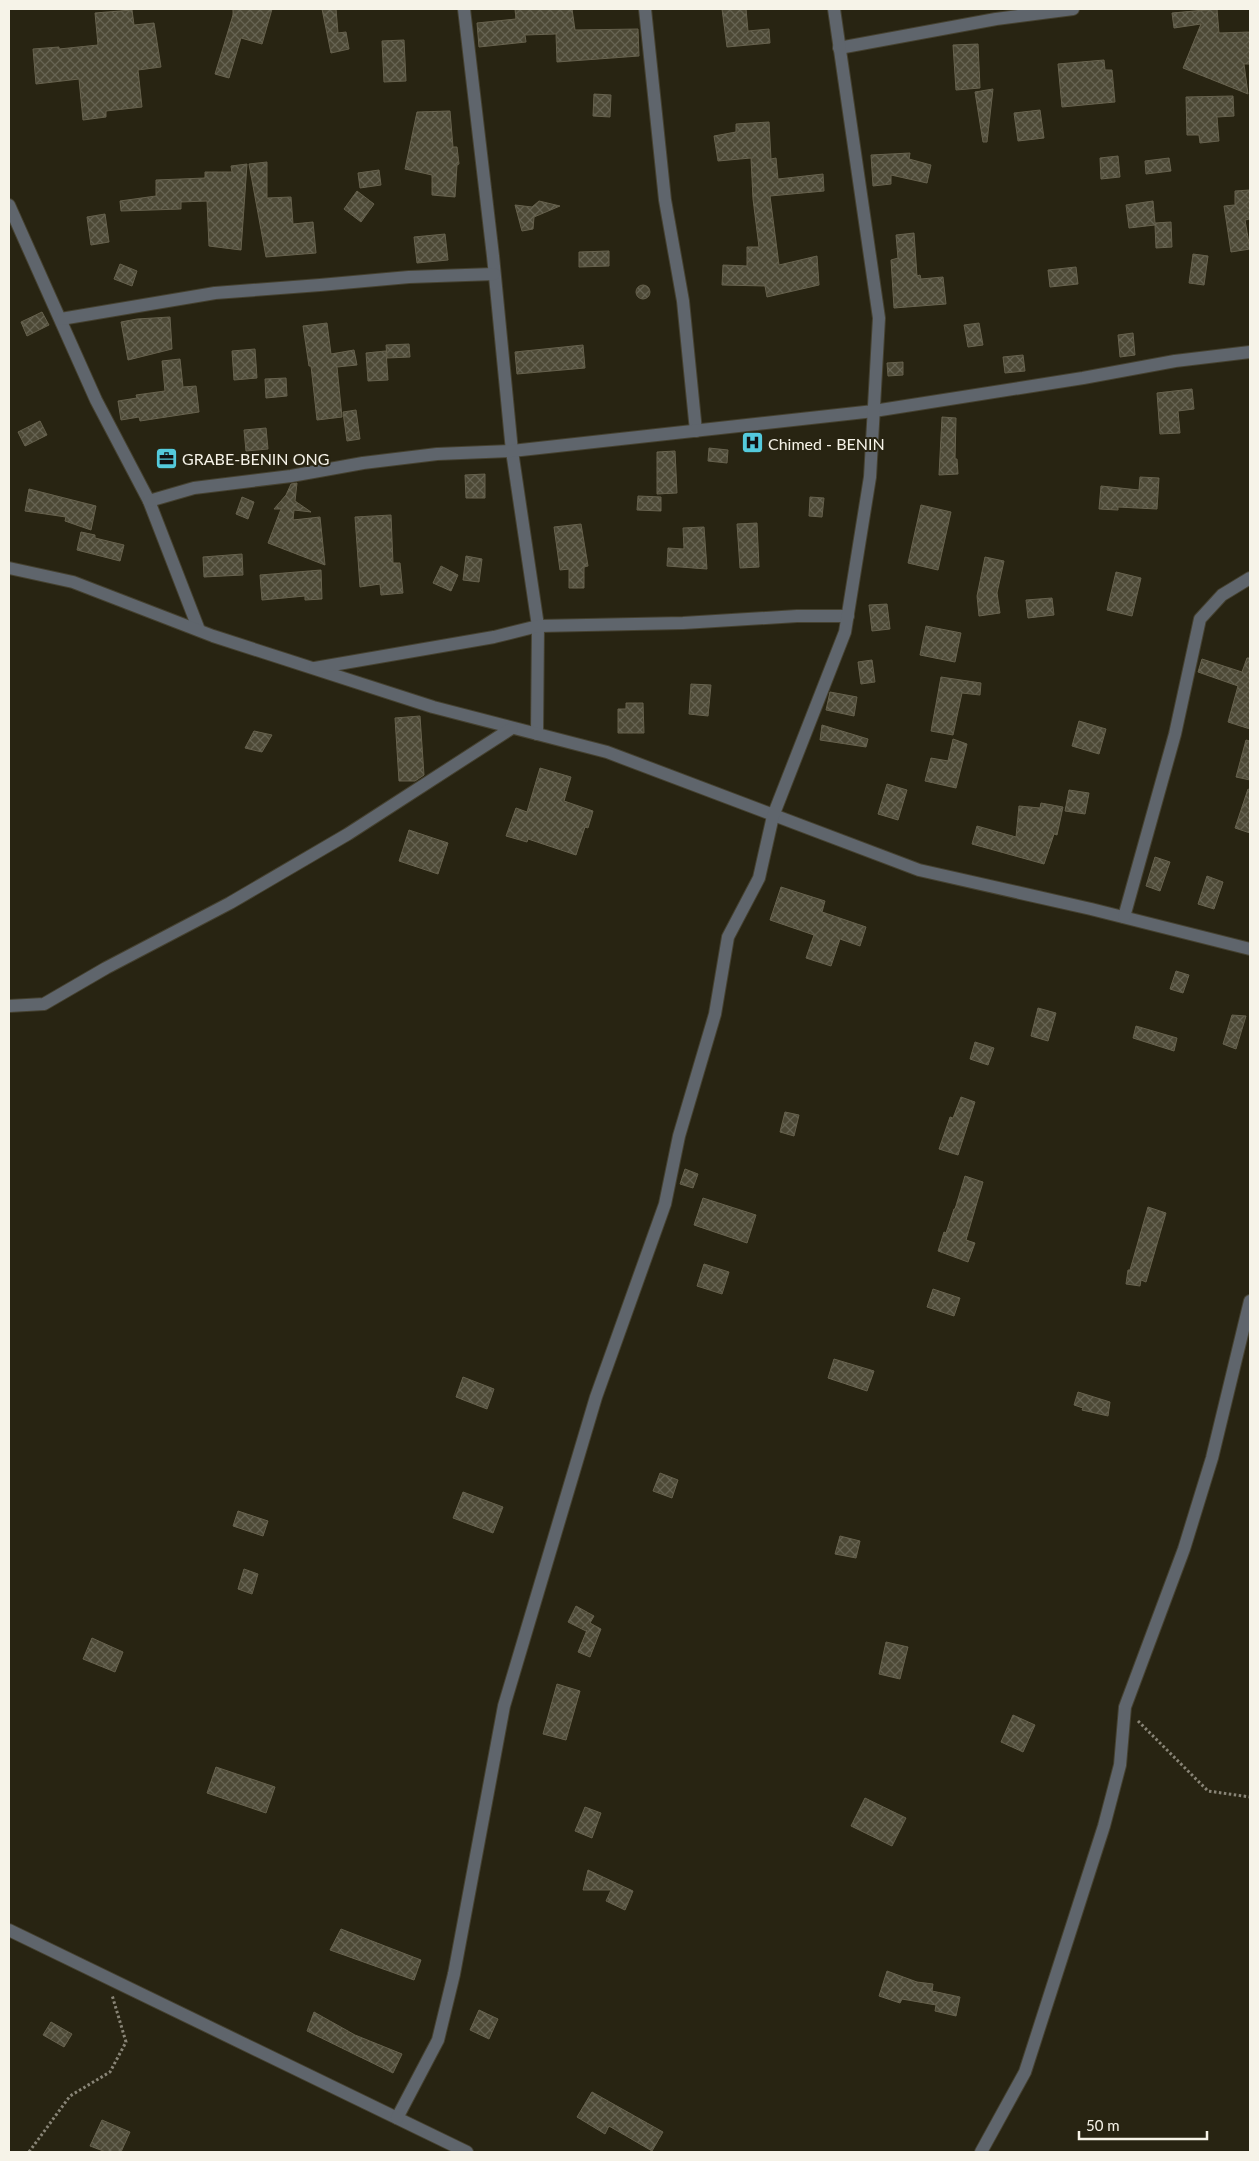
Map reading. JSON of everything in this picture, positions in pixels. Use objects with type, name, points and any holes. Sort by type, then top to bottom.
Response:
[{"type":"street","points":[[464,9],[512,451],[538,626],[537,734]]},
{"type":"street","points":[[645,9],[665,200],[683,301],[696,431]]},
{"type":"street","points":[[396,2118],[438,2040],[454,1974],[504,1706],[596,1397],[665,1204],[679,1136],[715,1014],[728,937],[759,878],[773,816],[845,632],[870,477],[879,318],[834,9]]},
{"type":"street","points":[[839,48],[996,20],[1073,9]]},
{"type":"street","points":[[9,205],[96,400],[149,501],[199,630]]},
{"type":"street","points":[[61,319],[215,293],[408,277],[494,274]]},
{"type":"street","points":[[149,501],[194,488],[291,476],[363,463],[437,454],[512,451],[874,411],[1083,378],[1175,361],[1250,352]]},
{"type":"street","points":[[9,568],[73,582],[199,630],[433,708],[607,752],[919,870],[1124,917],[1250,949]]},
{"type":"street","points":[[1124,917],[1175,734],[1200,619],[1222,595],[1250,578]]},
{"type":"street","points":[[313,668],[494,637],[538,626],[683,623],[797,616],[848,616]]},
{"type":"street","points":[[9,1006],[44,1004],[106,968],[230,903],[348,834],[512,728]]},
{"type":"street","points":[[981,2152],[1025,2072],[1104,1826],[1120,1765],[1125,1707],[1184,1549],[1212,1458],[1250,1300]]},
{"type":"street","points":[[9,1930],[467,2152]]},
{"type":"path","points":[[1125,1707],[1208,1791],[1250,1797]]},
{"type":"path","points":[[29,2152],[70,2096],[110,2072],[126,2042],[106,1978]]},
{"type":"building","points":[[233,9],[272,9],[262,44],[241,38],[229,78],[215,74],[233,15]]},
{"type":"building","points":[[322,9],[336,9],[338,33],[346,32],[349,49],[331,53]]},
{"type":"building","points":[[515,9],[572,9],[575,30],[638,29],[639,56],[557,62],[556,34],[525,35],[526,42],[479,47],[477,23],[516,19]]},
{"type":"building","points":[[722,9],[746,9],[748,31],[769,29],[770,43],[727,47]]},
{"type":"building","points":[[1217,9],[1219,33],[1250,32],[1250,64],[1244,64],[1248,94],[1183,68],[1201,24],[1174,28],[1172,13]]},
{"type":"building","points":[[132,10],[134,25],[154,23],[161,67],[138,70],[142,107],[106,111],[106,117],[83,120],[79,79],[36,84],[33,49],[59,47],[59,49],[98,45],[95,13]]},
{"type":"building","points":[[404,40],[406,81],[384,82],[382,41]]},
{"type":"building","points":[[978,44],[980,88],[956,90],[953,45]]},
{"type":"building","points":[[1104,60],[1105,70],[1112,70],[1115,102],[1062,107],[1058,64]]},
{"type":"building","points":[[993,89],[987,142],[983,142],[975,92]]},
{"type":"building","points":[[594,94],[611,95],[610,117],[593,116]]},
{"type":"building","points":[[1233,96],[1234,116],[1217,117],[1219,141],[1200,143],[1199,135],[1187,135],[1186,97]]},
{"type":"building","points":[[1040,110],[1044,138],[1018,141],[1014,113]]},
{"type":"building","points":[[450,111],[453,147],[457,147],[459,164],[457,165],[455,197],[432,195],[432,175],[405,169],[417,112]]},
{"type":"building","points":[[769,122],[771,159],[776,158],[778,179],[823,174],[824,191],[770,196],[779,265],[817,256],[819,285],[767,297],[765,286],[722,285],[723,265],[747,266],[747,247],[759,247],[753,199],[751,158],[718,161],[714,136],[736,132],[736,124]]},
{"type":"building","points":[[910,153],[909,159],[931,165],[927,183],[891,175],[891,184],[873,186],[871,155]]},
{"type":"building","points":[[1118,156],[1120,177],[1101,179],[1100,158]]},
{"type":"building","points":[[1169,158],[1171,171],[1146,174],[1145,161]]},
{"type":"building","points":[[267,162],[267,198],[291,197],[293,224],[313,222],[316,253],[266,257],[249,164]]},
{"type":"building","points":[[247,164],[241,250],[209,246],[207,201],[181,202],[181,209],[121,211],[120,201],[156,196],[156,180],[205,178],[205,172],[232,172],[231,166]]},
{"type":"building","points":[[379,170],[381,185],[360,188],[358,173]]},
{"type":"building","points":[[1250,190],[1250,219],[1245,220],[1250,249],[1231,252],[1224,206],[1235,205],[1235,191]]},
{"type":"building","points":[[357,191],[374,204],[361,222],[344,209]]},
{"type":"building","points":[[539,201],[560,206],[534,217],[533,229],[522,231],[515,205],[532,207]]},
{"type":"building","points":[[1153,201],[1155,223],[1171,222],[1172,247],[1156,248],[1155,225],[1129,228],[1126,205]]},
{"type":"building","points":[[105,214],[109,242],[91,245],[87,217]]},
{"type":"building","points":[[914,233],[917,276],[920,275],[921,279],[943,277],[946,304],[894,308],[891,260],[898,258],[896,235]]},
{"type":"building","points":[[445,234],[448,260],[417,263],[414,237]]},
{"type":"building","points":[[609,251],[609,266],[579,267],[579,252]]},
{"type":"building","points":[[1193,254],[1208,256],[1204,285],[1189,283]]},
{"type":"building","points":[[120,264],[137,271],[132,286],[114,279]]},
{"type":"building","points":[[1076,267],[1078,284],[1050,287],[1048,270]]},
{"type":"building","points":[[640,285],[646,285],[650,292],[646,299],[640,299],[636,295],[636,289]]},
{"type":"building","points":[[42,312],[49,325],[27,336],[21,322]]},
{"type":"building","points":[[170,317],[172,349],[128,360],[121,322]]},
{"type":"building","points":[[327,323],[331,354],[354,350],[357,365],[337,367],[342,417],[317,420],[311,366],[309,366],[303,326]]},
{"type":"building","points":[[979,323],[983,345],[968,347],[964,325]]},
{"type":"building","points":[[1133,333],[1135,355],[1120,357],[1118,335]]},
{"type":"building","points":[[409,344],[410,357],[387,358],[386,345]]},
{"type":"building","points":[[583,345],[585,368],[517,374],[515,352]]},
{"type":"building","points":[[255,349],[257,378],[234,380],[232,351]]},
{"type":"building","points":[[386,351],[388,380],[368,381],[366,353]]},
{"type":"building","points":[[1023,355],[1025,371],[1005,373],[1003,357]]},
{"type":"building","points":[[180,359],[183,387],[196,386],[199,412],[140,421],[139,417],[121,420],[118,401],[137,398],[136,395],[165,391],[162,361]]},
{"type":"building","points":[[903,362],[903,375],[888,376],[887,363]]},
{"type":"building","points":[[286,378],[287,396],[266,398],[265,379]]},
{"type":"building","points":[[1192,389],[1194,409],[1178,411],[1180,433],[1160,434],[1157,393]]},
{"type":"building","points":[[356,410],[360,439],[347,441],[343,412]]},
{"type":"building","points":[[942,417],[956,418],[955,459],[957,459],[958,474],[939,475]]},
{"type":"building","points":[[40,421],[47,435],[25,446],[18,432]]},
{"type":"building","points":[[266,428],[268,449],[246,451],[244,430]]},
{"type":"building","points":[[709,448],[728,450],[727,463],[708,461]]},
{"type":"building","points":[[675,451],[677,493],[657,494],[657,452]]},
{"type":"building","points":[[485,474],[485,498],[466,498],[465,475]]},
{"type":"building","points":[[1140,477],[1159,478],[1157,509],[1118,507],[1118,510],[1099,509],[1101,486],[1139,490]]},
{"type":"building","points":[[297,483],[295,501],[311,512],[294,510],[293,520],[320,517],[325,565],[268,543],[281,509],[274,509],[286,495],[291,484]]},
{"type":"building","points":[[29,489],[96,506],[91,530],[65,521],[66,517],[25,511]]},
{"type":"building","points":[[638,496],[661,497],[661,511],[637,510]]},
{"type":"building","points":[[242,497],[254,502],[248,519],[236,514]]},
{"type":"building","points":[[810,497],[824,498],[822,517],[809,516]]},
{"type":"building","points":[[921,505],[951,512],[938,570],[908,563]]},
{"type":"building","points":[[391,515],[393,563],[400,563],[403,593],[381,595],[380,584],[360,587],[355,517]]},
{"type":"building","points":[[757,523],[759,567],[740,568],[737,524]]},
{"type":"building","points":[[581,524],[588,566],[584,567],[584,588],[569,588],[569,569],[560,570],[554,527]]},
{"type":"building","points":[[704,527],[707,569],[667,566],[668,548],[684,549],[683,528]]},
{"type":"building","points":[[81,532],[95,535],[95,538],[124,545],[120,561],[77,550]]},
{"type":"building","points":[[242,554],[243,575],[204,577],[203,557]]},
{"type":"building","points":[[466,556],[482,559],[479,582],[463,580]]},
{"type":"building","points":[[985,557],[1004,561],[997,593],[1000,613],[979,616],[977,596]]},
{"type":"building","points":[[441,566],[458,575],[451,591],[433,583]]},
{"type":"building","points":[[321,570],[322,599],[305,600],[305,596],[262,600],[260,575]]},
{"type":"building","points":[[1116,572],[1141,578],[1132,616],[1107,610]]},
{"type":"building","points":[[1052,598],[1054,615],[1028,618],[1026,600]]},
{"type":"building","points":[[887,604],[890,629],[872,631],[869,605]]},
{"type":"building","points":[[926,626],[961,633],[955,662],[920,655]]},
{"type":"building","points":[[1247,658],[1250,658],[1250,729],[1228,722],[1238,686],[1198,672],[1202,659],[1242,672]]},
{"type":"building","points":[[872,660],[875,682],[861,684],[858,662]]},
{"type":"building","points":[[941,677],[981,683],[980,695],[962,693],[953,735],[931,731]]},
{"type":"building","points":[[691,684],[711,685],[708,716],[689,714]]},
{"type":"building","points":[[830,692],[857,697],[854,716],[826,710]]},
{"type":"building","points":[[626,703],[643,703],[644,733],[618,733],[618,709],[626,709]]},
{"type":"building","points":[[420,716],[424,775],[415,781],[399,781],[395,718]]},
{"type":"building","points":[[1079,721],[1106,729],[1099,754],[1072,746]]},
{"type":"building","points":[[822,725],[868,739],[866,747],[820,740]]},
{"type":"building","points":[[254,731],[272,735],[262,752],[245,748]]},
{"type":"building","points":[[953,739],[967,744],[956,788],[925,781],[931,758],[948,761]]},
{"type":"building","points":[[1246,740],[1250,741],[1250,780],[1236,777]]},
{"type":"building","points":[[540,768],[571,777],[564,801],[593,811],[588,828],[585,827],[576,855],[528,839],[527,842],[506,836],[516,808],[527,812]]},
{"type":"building","points":[[887,784],[907,790],[898,820],[878,814]]},
{"type":"building","points":[[1248,789],[1250,790],[1250,833],[1235,828]]},
{"type":"building","points":[[1069,790],[1089,793],[1085,814],[1065,811]]},
{"type":"building","points":[[1041,803],[1063,807],[1057,835],[1054,834],[1044,864],[972,844],[977,826],[1016,837],[1019,806],[1040,808]]},
{"type":"building","points":[[409,830],[448,843],[438,874],[399,861]]},
{"type":"building","points":[[1155,857],[1170,862],[1160,891],[1146,886]]},
{"type":"building","points":[[1207,876],[1223,882],[1214,909],[1198,904]]},
{"type":"building","points":[[781,887],[825,901],[822,912],[866,927],[860,946],[840,939],[831,966],[806,958],[814,935],[770,920]]},
{"type":"building","points":[[1176,971],[1189,975],[1183,993],[1170,989]]},
{"type":"building","points":[[1038,1008],[1056,1013],[1048,1041],[1031,1036]]},
{"type":"building","points":[[1232,1015],[1246,1016],[1236,1049],[1223,1044]]},
{"type":"building","points":[[1136,1026],[1177,1038],[1174,1051],[1133,1038]]},
{"type":"building","points":[[975,1042],[994,1048],[988,1065],[970,1059]]},
{"type":"building","points":[[961,1097],[975,1102],[958,1155],[939,1149],[950,1117],[953,1118]]},
{"type":"building","points":[[785,1112],[799,1115],[794,1136],[780,1132]]},
{"type":"building","points":[[685,1169],[698,1174],[693,1188],[680,1184]]},
{"type":"building","points":[[965,1176],[983,1182],[966,1240],[975,1243],[968,1262],[938,1251],[944,1232],[946,1233],[955,1209]]},
{"type":"building","points":[[703,1198],[756,1215],[747,1243],[694,1225]]},
{"type":"building","points":[[1148,1207],[1166,1213],[1146,1282],[1141,1280],[1140,1286],[1126,1284],[1128,1270],[1130,1270]]},
{"type":"building","points":[[704,1264],[729,1272],[722,1294],[697,1286]]},
{"type":"building","points":[[933,1289],[960,1298],[954,1316],[927,1307]]},
{"type":"building","points":[[834,1359],[874,1371],[867,1391],[828,1378]]},
{"type":"building","points":[[463,1377],[494,1389],[487,1409],[456,1397]]},
{"type":"building","points":[[1078,1392],[1110,1402],[1108,1416],[1082,1410],[1083,1408],[1074,1405]]},
{"type":"building","points":[[660,1473],[678,1480],[672,1498],[653,1491]]},
{"type":"building","points":[[463,1492],[503,1507],[493,1533],[453,1518]]},
{"type":"building","points":[[238,1511],[268,1521],[263,1536],[233,1526]]},
{"type":"building","points":[[840,1536],[860,1541],[856,1558],[835,1554]]},
{"type":"building","points":[[244,1569],[258,1574],[252,1594],[238,1589]]},
{"type":"building","points":[[576,1606],[594,1616],[590,1623],[601,1629],[590,1657],[578,1652],[587,1630],[568,1622]]},
{"type":"building","points":[[92,1638],[123,1652],[115,1672],[83,1659]]},
{"type":"building","points":[[886,1642],[908,1647],[900,1679],[879,1674]]},
{"type":"building","points":[[557,1684],[580,1691],[566,1740],[543,1734]]},
{"type":"building","points":[[1013,1715],[1035,1725],[1023,1752],[1001,1742]]},
{"type":"building","points":[[216,1767],[275,1787],[266,1813],[207,1793]]},
{"type":"building","points":[[865,1798],[906,1818],[892,1846],[851,1826]]},
{"type":"building","points":[[585,1807],[601,1813],[592,1838],[575,1831]]},
{"type":"building","points":[[588,1870],[633,1891],[625,1910],[606,1901],[611,1890],[583,1890]]},
{"type":"building","points":[[341,1929],[421,1960],[414,1980],[330,1950]]},
{"type":"building","points":[[887,1971],[917,1982],[933,1984],[932,1991],[960,1997],[956,2016],[935,2011],[936,2005],[902,1999],[900,2003],[879,1996]]},
{"type":"building","points":[[479,2010],[498,2019],[489,2039],[470,2030]]},
{"type":"building","points":[[314,2012],[355,2035],[402,2054],[393,2073],[307,2031]]},
{"type":"building","points":[[51,2022],[72,2034],[64,2047],[43,2035]]},
{"type":"building","points":[[592,2092],[663,2132],[652,2151],[609,2126],[605,2134],[577,2117]]},
{"type":"building","points":[[102,2120],[130,2132],[121,2152],[106,2152],[90,2146]]},
{"type":"place","name":"Chimed - BENIN","points":[[752,443]]},
{"type":"place","name":"GRABE-BENIN ONG","points":[[166,458]]}]
